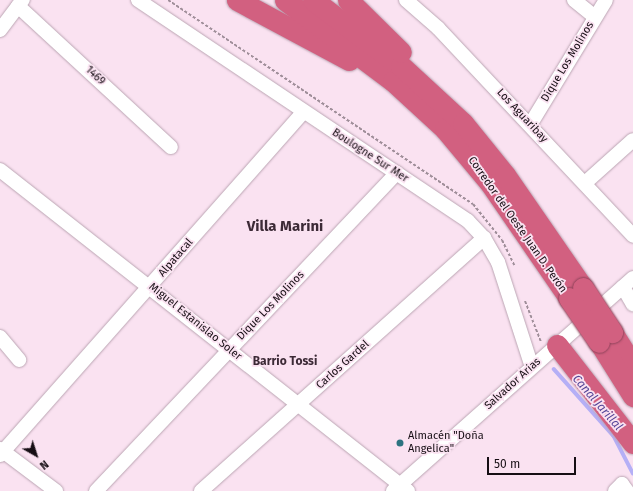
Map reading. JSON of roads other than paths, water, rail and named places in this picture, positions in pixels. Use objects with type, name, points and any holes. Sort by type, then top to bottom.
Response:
[{"type":"highway","points":[[237,0],[393,81]]},
{"type":"highway","name":"Corredor del Oeste Juan D. Perón","points":[[285,0],[393,81],[445,129],[481,172],[576,293]]},
{"type":"highway","name":"Corredor del Oeste Juan D. Perón","points":[[313,0],[401,66],[463,123],[505,175],[576,293],[605,337],[633,396]]},
{"type":"highway","points":[[348,0],[430,80],[463,123]]},
{"type":"highway","name":"Corredor del Oeste Juan D. Perón","points":[[605,337],[633,365]]},
{"type":"highway","points":[[557,345],[633,443]]},
{"type":"street","name":"Boulogne Sur Mer","points":[[138,0],[304,114],[397,173],[468,221],[484,238],[498,262],[532,367]]},
{"type":"street","name":"Los Aguaribay","points":[[406,0],[438,28],[585,183],[633,236]]},
{"type":"street","points":[[574,0],[595,17]]},
{"type":"street","name":"Dique Los Molinos","points":[[530,125],[606,0]]},
{"type":"street","points":[[0,30],[20,3]]},
{"type":"street","name":"1469","points":[[20,3],[171,147]]},
{"type":"street","name":"Alpatacal","points":[[1,452],[304,114]]},
{"type":"street","points":[[585,183],[633,140]]},
{"type":"street","name":"Miguel Estanislao Soler","points":[[0,170],[151,286],[300,405],[400,489]]},
{"type":"street","name":"Dique Los Molinos","points":[[96,491],[397,173]]},
{"type":"street","name":"Carlos Gardel","points":[[201,491],[300,405],[484,238]]},
{"type":"street","points":[[628,282],[633,304]]},
{"type":"street","name":"Salvador Arias","points":[[400,489],[532,367],[628,282]]},
{"type":"street","points":[[0,337],[19,360]]},
{"type":"street","points":[[1,452],[56,491]]},
{"type":"waterway","name":"Canal Jarillal","points":[[554,369],[614,436],[633,473]]},
{"type":"place","name":"Almacén \"Doña Angelica\"","points":[[400,443]]},
{"type":"district","name":"Villa Marini","points":[[285,227]]},
{"type":"district","name":"Barrio Tossi","points":[[285,362]]}]
